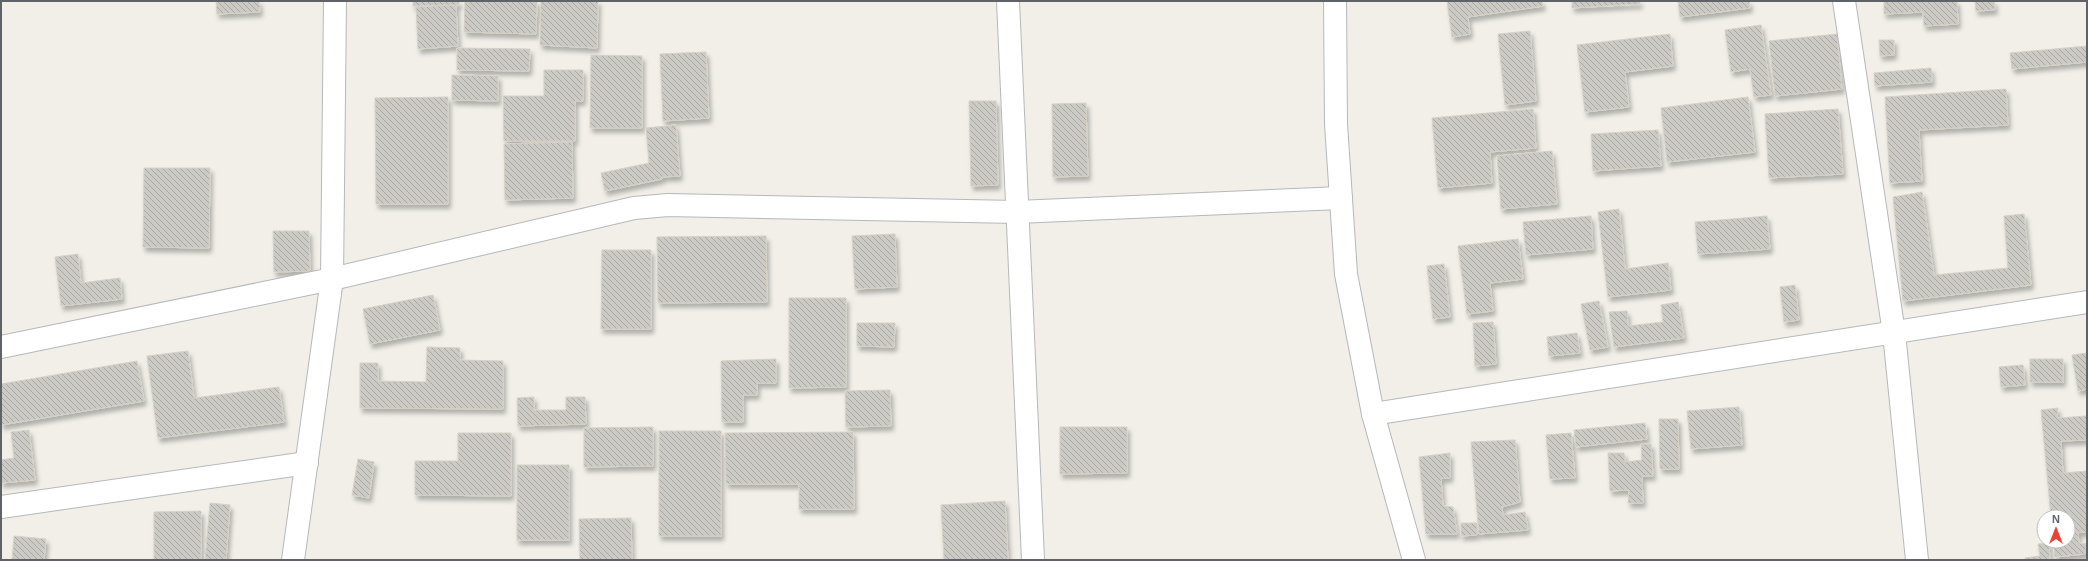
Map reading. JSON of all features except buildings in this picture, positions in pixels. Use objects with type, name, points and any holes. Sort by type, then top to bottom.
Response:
[{"type":"street","points":[[293,560],[332,280],[335,1]]},
{"type":"street","points":[[1008,1],[1016,212],[1033,560]]},
{"type":"street","points":[[1335,1],[1336,124],[1346,274],[1373,414],[1414,560]]},
{"type":"street","points":[[1844,1],[1894,333],[1917,560]]},
{"type":"street","points":[[1,347],[332,280],[634,208],[668,205],[1016,212],[1341,198]]},
{"type":"street","points":[[1373,414],[2087,302]]},
{"type":"street","points":[[1,507],[307,463]]}]
